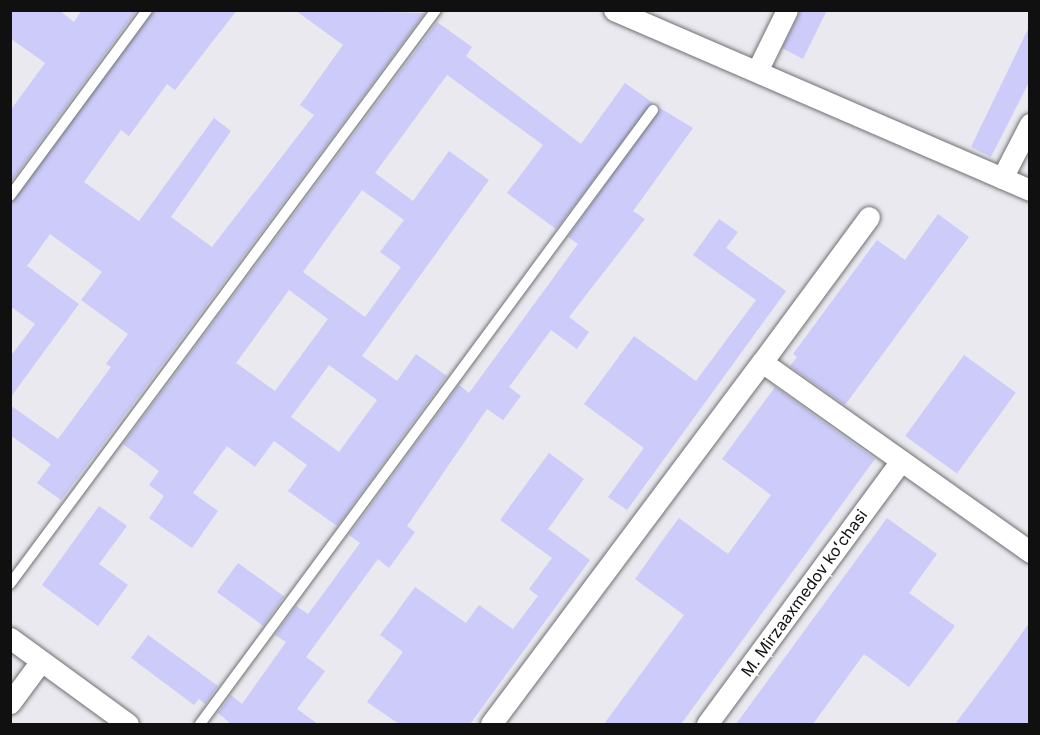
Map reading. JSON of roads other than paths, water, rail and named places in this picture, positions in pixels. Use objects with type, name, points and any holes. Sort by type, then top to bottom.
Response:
[{"type":"street","points":[[614,10],[757,70],[1029,190]]},
{"type":"street","points":[[757,70],[787,10]]},
{"type":"street","points":[[1002,178],[1029,124]]},
{"type":"street","points":[[491,724],[869,217]]},
{"type":"street","points":[[762,362],[1029,552]]},
{"type":"street","name":"M. Mirzaaxmedov koʻchasi","points":[[707,724],[901,461]]},
{"type":"street","points":[[10,638],[128,724]]},
{"type":"street","points":[[10,703],[41,661]]},
{"type":"lane","points":[[10,196],[147,10]]},
{"type":"lane","points":[[10,584],[436,10]]},
{"type":"lane","points":[[200,724],[652,110]]}]
